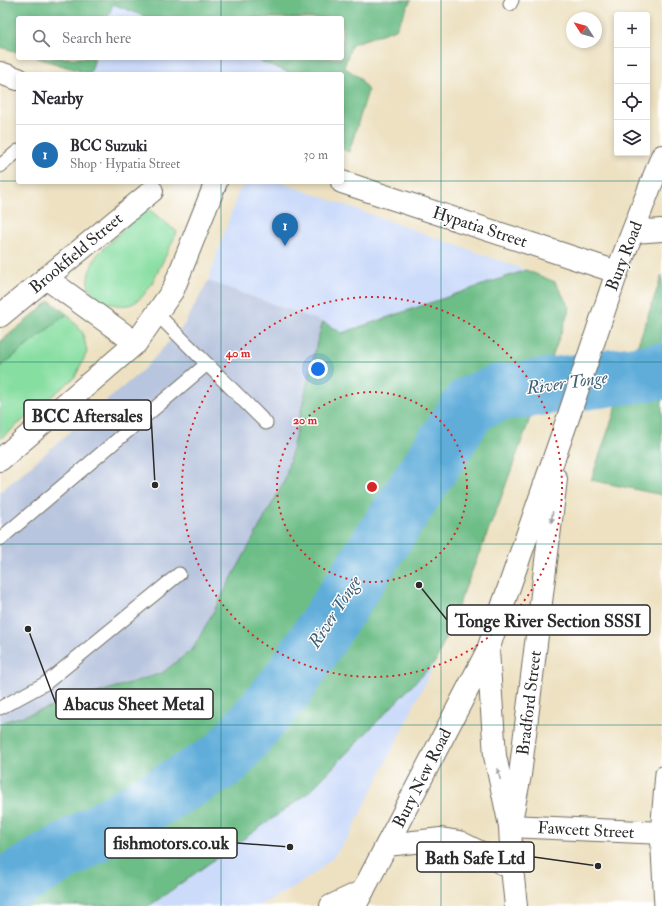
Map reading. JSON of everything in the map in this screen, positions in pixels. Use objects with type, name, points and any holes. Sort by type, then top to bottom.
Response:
[{"type":"main road","points":[[0,73],[16,78]]},
{"type":"main road","name":"Bury Road","points":[[562,436],[617,272],[662,156]]},
{"type":"main road","name":"Hypatia Street","points":[[344,183],[617,272]]},
{"type":"main road","points":[[0,460],[136,343],[173,290],[215,184]]},
{"type":"main road","name":"Brookfield Street","points":[[0,316],[152,190]]},
{"type":"main road","points":[[633,232],[662,230]]},
{"type":"main road","points":[[46,278],[136,343]]},
{"type":"main road","points":[[488,650],[562,436]]},
{"type":"main road","name":"Bradford Street","points":[[510,826],[520,775],[562,436]]},
{"type":"main road","name":"Bradford Street","points":[[488,650],[495,756],[510,826],[516,906]]},
{"type":"main road","name":"Bury New Road","points":[[359,899],[488,650]]},
{"type":"main road","name":"Fawcett Street","points":[[510,826],[659,833]]},
{"type":"main road","points":[[387,845],[441,839],[459,842],[512,868]]},
{"type":"main road","points":[[331,906],[359,899]]},
{"type":"lane","points":[[0,166],[16,153]]},
{"type":"lane","points":[[157,314],[266,423]]},
{"type":"lane","points":[[0,539],[207,364]]},
{"type":"lane","points":[[0,708],[46,683],[179,574]]},
{"type":"lane","points":[[661,906],[659,833],[662,774]]},
{"type":"shaded area","points":[[113,4],[144,16],[109,16]]},
{"type":"shaded area","points":[[94,60],[257,60],[288,72],[91,72]]},
{"type":"shaded area","points":[[245,184],[286,184],[526,270],[342,333],[323,322],[208,281],[238,192]]},
{"type":"shaded area","points":[[208,281],[323,322],[285,480],[193,649],[162,673],[0,724],[0,492],[145,368],[184,325]]},
{"type":"shaded area","points":[[436,661],[350,835],[335,855],[318,871],[298,885],[258,906],[149,906],[307,794]]},
{"type":"green space","points":[[0,0],[411,0],[396,29],[352,44],[344,67],[360,78],[368,91],[349,152],[344,150],[344,72],[288,72],[257,60],[344,60],[344,16],[144,16],[113,4],[109,16],[16,16],[16,51],[0,47]]},
{"type":"green space","points":[[44,60],[94,60],[91,72],[83,72]]},
{"type":"green space","points":[[146,207],[177,232],[154,279],[148,289],[137,301],[131,304],[117,305],[101,300],[90,290],[88,284],[88,277],[93,262],[97,255]]},
{"type":"green space","points":[[526,270],[555,282],[570,308],[497,509],[436,661],[307,794],[149,906],[0,906],[0,724],[162,673],[193,649],[285,480],[323,322],[342,333]]},
{"type":"green space","points":[[662,275],[662,495],[591,480]]},
{"type":"green space","points":[[50,301],[67,314],[0,367],[0,342]]},
{"type":"green space","points":[[67,314],[83,333],[87,352],[75,377],[0,439],[0,367]]},
{"type":"waterway","name":"River Tonge","points":[[0,889],[225,759],[289,683],[471,404],[498,393],[662,371]]},
{"type":"place","name":"BCC Suzuki","points":[[285,246]]},
{"type":"place","name":"BCC Aftersales","points":[[155,485]]},
{"type":"place","name":"Tonge River Section SSSI","points":[[419,585]]},
{"type":"place","name":"Abacus Sheet Metal","points":[[28,629]]},
{"type":"place","name":"fishmotors.co.uk","points":[[290,847]]},
{"type":"place","name":"Bath Safe Ltd","points":[[598,866]]}]
